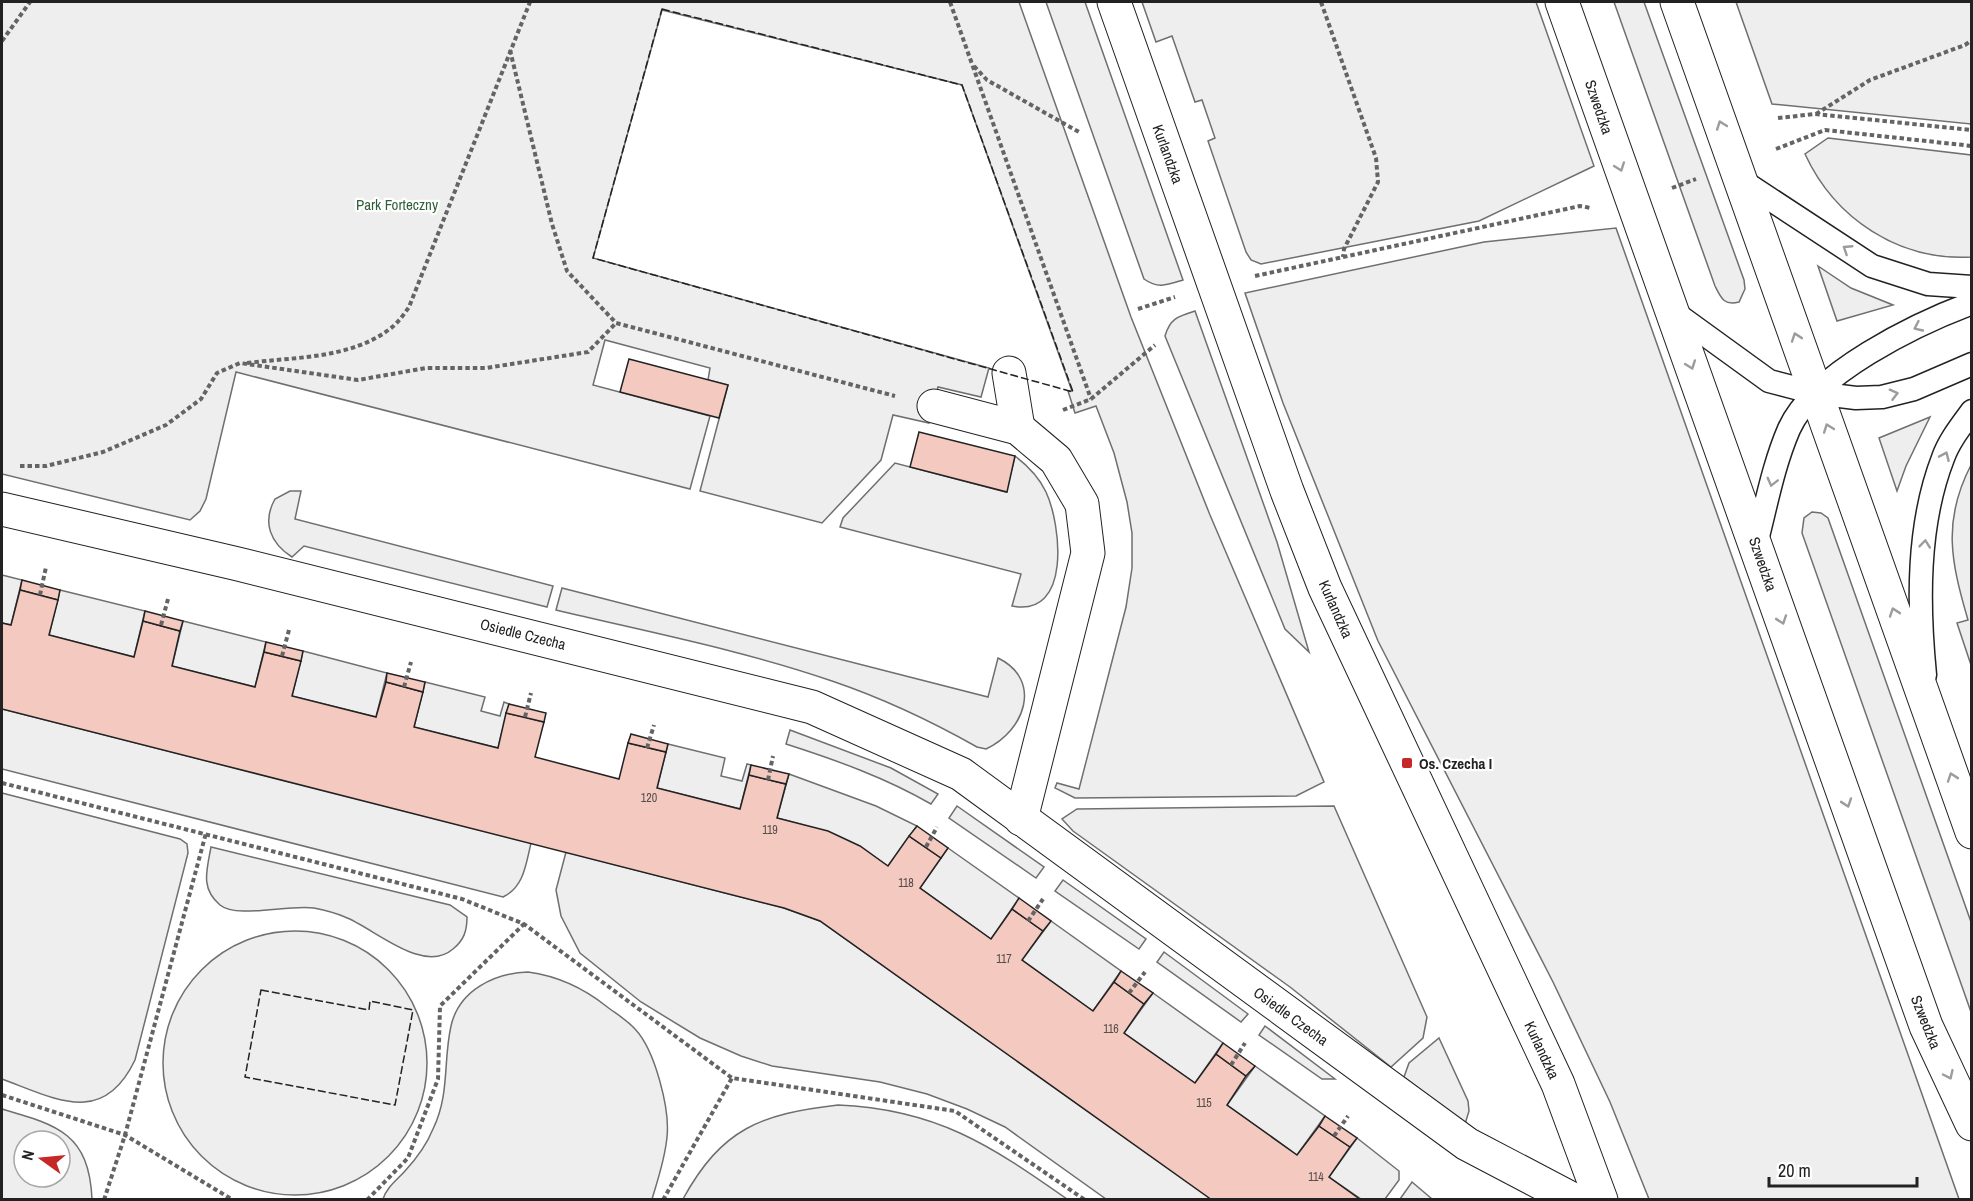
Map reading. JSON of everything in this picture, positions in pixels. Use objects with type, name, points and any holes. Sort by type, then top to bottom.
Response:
[{"type":"street","name":"Kurlandzka","points":[[1114,2],[1283,480],[1325,588],[1558,1084],[1590,1169],[1580,1199]]},
{"type":"street","name":"Szwedzka","points":[[1562,2],[1926,1026],[1971,1124]]},
{"type":"street","points":[[1677,2],[1971,832]]},
{"type":"street","points":[[1009,373],[1018,428]]},
{"type":"street","points":[[934,406],[1018,428],[1056,460],[1082,504],[1088,554],[1021,819]]},
{"type":"street","name":"Osiedle Czecha","points":[[2,509],[238,564],[812,707],[961,774],[1467,1144],[1580,1199]]},
{"type":"lane","points":[[1738,172],[1872,266],[1928,284],[1971,287]]},
{"type":"lane","points":[[1756,544],[1776,467],[1790,427],[1815,393],[1848,367],[1900,335],[1971,303]]},
{"type":"lane","points":[[1671,310],[1769,381],[1815,393],[1857,398],[1882,398],[1914,389],[1971,364]]},
{"type":"lane","points":[[1928,707],[1923,652],[1922,582],[1929,506],[1943,456],[1971,411]]},
{"type":"path","points":[[2,41],[30,2]]},
{"type":"path","points":[[13,466],[46,466],[103,452],[166,425],[201,399],[217,373],[240,363],[342,351],[368,342],[392,328],[409,307],[530,2]]},
{"type":"path","points":[[950,2],[1091,399]]},
{"type":"path","points":[[1321,2],[1376,158],[1378,182],[1344,249],[1343,257]]},
{"type":"path","points":[[1815,114],[1870,80],[1965,45],[1971,40]]},
{"type":"path","points":[[510,50],[552,224],[567,271],[616,323],[934,406]]},
{"type":"path","points":[[972,63],[987,80],[1079,132]]},
{"type":"path","points":[[1778,118],[1815,114],[1971,130]]},
{"type":"path","points":[[1249,278],[1581,206],[1610,212],[1738,172],[1825,130],[1971,146]]},
{"type":"path","points":[[1138,309],[1178,296]]},
{"type":"path","points":[[240,363],[358,380],[426,368],[486,368],[588,352],[616,323]]},
{"type":"path","points":[[1018,428],[1091,399],[1155,345]]},
{"type":"path","points":[[40,595],[46,567]]},
{"type":"path","points":[[160,626],[168,599]]},
{"type":"path","points":[[282,656],[289,630]]},
{"type":"path","points":[[404,687],[411,662]]},
{"type":"path","points":[[525,717],[531,693]]},
{"type":"path","points":[[647,748],[654,725]]},
{"type":"path","points":[[768,780],[772,756]]},
{"type":"path","points":[[2,783],[462,899],[524,924],[732,1078],[955,1111],[1085,1200]]},
{"type":"path","points":[[926,847],[937,827]]},
{"type":"path","points":[[104,1200],[125,1135],[206,833]]},
{"type":"path","points":[[1028,921],[1043,899]]},
{"type":"path","points":[[367,1200],[408,1158],[416,1139],[438,1079],[440,1006],[524,924]]},
{"type":"path","points":[[1130,993],[1145,972]]},
{"type":"path","points":[[1231,1065],[1245,1043]]},
{"type":"path","points":[[663,1200],[732,1078]]},
{"type":"path","points":[[2,1095],[125,1135],[233,1200]]},
{"type":"path","points":[[1334,1136],[1348,1116]]},
{"type":"green space","name":"Park Forteczny","points":[[2,2],[1019,2],[1131,317],[1210,515],[1324,782],[1296,796],[1075,798],[1055,788],[1057,783],[1079,789],[1126,607],[1132,568],[1132,533],[1127,502],[1114,453],[1096,406],[1075,413],[1068,391],[1072,391],[962,85],[662,10],[593,258],[989,368],[981,397],[938,387],[929,423],[893,415],[881,460],[822,523],[700,491],[728,385],[708,380],[710,368],[605,340],[593,385],[710,416],[690,489],[236,372],[206,499],[200,511],[190,520],[2,474]]},
{"type":"green space","points":[[1046,2],[1085,2],[1183,280],[1158,285],[1144,279]]},
{"type":"green space","points":[[1142,2],[1536,2],[1594,166],[1479,221],[1261,264],[1251,260],[1246,252],[1208,141],[1215,138],[1202,100],[1195,102],[1172,36],[1156,42]]},
{"type":"green space","points":[[1614,2],[1644,2],[1744,280],[1745,289],[1739,302],[1726,302],[1715,286]]},
{"type":"green space","points":[[1736,2],[1971,2],[1971,124],[1772,104]]},
{"type":"green space","points":[[1828,138],[1971,155],[1971,257],[1919,252],[1872,231],[1852,216],[1833,198],[1805,154]]},
{"type":"green space","points":[[1616,228],[1959,1199],[1649,1199],[1610,1102],[1553,982],[1378,641],[1283,403],[1245,293],[1484,242]]},
{"type":"green space","points":[[1818,266],[1851,288],[1893,305],[1837,321]]},
{"type":"green space","points":[[1195,311],[1277,542],[1309,652],[1285,629],[1165,336],[1172,321]]},
{"type":"green space","points":[[1930,417],[1906,466],[1897,491],[1879,438]]},
{"type":"green space","points":[[1015,456],[1033,472],[1046,492],[1058,545],[1053,584],[1045,598],[1031,606],[1012,606],[1021,574],[840,527],[843,518],[895,463],[1006,492]]},
{"type":"green space","points":[[1971,465],[1971,665],[1957,623],[1968,620],[1957,579],[1952,542],[1956,505]]},
{"type":"green space","points":[[290,491],[301,491],[295,519],[553,586],[547,607],[304,546],[292,557],[278,545],[270,531],[269,524],[269,516],[275,499]]},
{"type":"green space","points":[[1812,512],[1821,513],[1828,518],[1971,922],[1971,1012],[1802,533],[1804,518]]},
{"type":"green space","points":[[2,575],[22,580],[11,625],[2,623]]},
{"type":"green space","points":[[562,588],[988,697],[998,658],[1012,667],[1021,679],[1024,705],[1011,730],[1000,741],[986,749],[977,747],[888,702],[798,670],[695,642],[556,610]]},
{"type":"green space","points":[[60,590],[145,611],[134,657],[49,635]]},
{"type":"green space","points":[[183,621],[266,642],[255,687],[172,666]]},
{"type":"green space","points":[[303,651],[387,673],[376,717],[292,696]]},
{"type":"green space","points":[[425,682],[485,697],[481,711],[500,716],[504,702],[509,704],[498,748],[414,727]]},
{"type":"green space","points":[[2,709],[531,843],[525,867],[516,887],[503,897],[2,769]]},
{"type":"green space","points":[[790,730],[891,768],[938,794],[931,804],[860,770],[786,744]]},
{"type":"green space","points":[[668,744],[725,758],[721,776],[742,781],[747,764],[751,765],[740,809],[657,788]]},
{"type":"green space","points":[[789,774],[876,806],[917,826],[888,866],[861,848],[836,836],[777,818]]},
{"type":"green space","points":[[2,793],[180,839],[187,844],[188,853],[135,1060],[122,1081],[108,1094],[93,1101],[77,1102],[59,1099],[2,1079]]},
{"type":"green space","points":[[957,806],[1044,867],[1036,878],[949,818]]},
{"type":"green space","points":[[1334,806],[1427,1017],[1423,1038],[1391,1067],[1290,987],[1073,831],[1062,819],[1077,809]]},
{"type":"green space","points":[[211,847],[450,905],[467,917],[465,931],[460,942],[453,949],[441,956],[428,957],[399,947],[341,916],[314,908],[251,911],[228,909],[214,899],[207,885]]},
{"type":"green space","points":[[948,848],[1019,898],[991,939],[920,888]]},
{"type":"green space","points":[[566,852],[784,908],[820,921],[1212,1199],[1106,1199],[1005,1127],[967,1109],[927,1094],[880,1082],[772,1066],[741,1056],[700,1038],[641,1002],[580,953],[561,916],[556,890]]},
{"type":"green space","points":[[1063,880],[1146,939],[1139,949],[1055,891]]},
{"type":"green space","points":[[1051,921],[1121,971],[1093,1011],[1022,960]]},
{"type":"green space","points":[[295,931],[321,934],[345,941],[379,961],[397,979],[417,1013],[424,1037],[427,1063],[424,1089],[417,1113],[397,1147],[379,1165],[345,1185],[321,1192],[295,1195],[269,1192],[245,1185],[211,1165],[193,1147],[173,1113],[166,1089],[163,1063],[166,1037],[173,1013],[193,979],[211,961],[245,941],[269,934]]},
{"type":"green space","points":[[1164,952],[1248,1014],[1241,1022],[1157,962]]},
{"type":"green space","points":[[528,972],[569,983],[588,993],[635,1029],[649,1051],[660,1080],[667,1125],[665,1153],[652,1199],[383,1199],[431,1135],[442,1103],[447,1052],[455,1013],[470,993],[480,986],[503,976]]},
{"type":"green space","points":[[1153,993],[1223,1043],[1195,1083],[1124,1033]]},
{"type":"green space","points":[[1265,1026],[1335,1079],[1322,1079],[1259,1035]]},
{"type":"green space","points":[[1439,1038],[1468,1101],[1469,1111],[1465,1124],[1404,1077],[1409,1063]]},
{"type":"green space","points":[[1255,1066],[1325,1116],[1297,1155],[1227,1105]]},
{"type":"green space","points":[[838,1105],[904,1114],[960,1133],[1013,1162],[1067,1199],[683,1199],[713,1156],[729,1140],[746,1129],[765,1120],[787,1114]]},
{"type":"green space","points":[[2,1109],[57,1129],[12,1129],[12,1189],[72,1189],[72,1141],[84,1159],[90,1177],[92,1199],[2,1199]]},
{"type":"green space","points":[[1357,1138],[1399,1171],[1399,1180],[1385,1199],[1361,1199],[1329,1177]]},
{"type":"green space","points":[[1412,1182],[1432,1199],[1400,1199]]},
{"type":"building","points":[[629,359],[728,385],[719,418],[620,392]]},
{"type":"building","points":[[919,432],[1015,456],[1007,492],[910,467]]},
{"type":"building","points":[[22,580],[60,590],[58,600],[20,590]]},
{"type":"building","points":[[20,590],[58,600],[49,635],[134,657],[143,621],[180,631],[172,666],[255,687],[264,652],[301,661],[292,696],[376,717],[386,682],[423,692],[414,727],[498,748],[506,713],[525,717],[544,722],[535,757],[619,779],[628,743],[666,752],[657,788],[740,809],[749,775],[786,784],[777,818],[828,831],[860,846],[888,866],[909,836],[941,858],[920,888],[991,939],[1012,909],[1043,931],[1022,960],[1093,1011],[1114,982],[1144,1004],[1124,1033],[1195,1083],[1216,1054],[1246,1076],[1227,1105],[1297,1155],[1319,1126],[1350,1147],[1329,1177],[1361,1200],[1212,1200],[820,921],[784,908],[2,709],[2,623],[11,625]]},
{"type":"building","points":[[145,611],[183,621],[180,631],[143,621]]},
{"type":"building","points":[[266,642],[303,651],[301,661],[264,652]]},
{"type":"building","points":[[387,673],[425,682],[423,692],[386,682]]},
{"type":"building","points":[[509,704],[546,713],[544,722],[506,713]]},
{"type":"building","points":[[631,734],[668,744],[666,752],[628,743]]},
{"type":"building","points":[[751,765],[789,774],[786,784],[749,775]]},
{"type":"building","points":[[917,826],[948,848],[941,858],[909,836]]},
{"type":"building","points":[[1019,898],[1051,921],[1043,931],[1012,909]]},
{"type":"building","points":[[1121,971],[1153,993],[1144,1004],[1114,982]]},
{"type":"building","points":[[1223,1043],[1255,1066],[1246,1076],[1216,1054]]},
{"type":"building","points":[[1325,1116],[1357,1138],[1350,1147],[1319,1126]]},
{"type":"fence","points":[[662,9],[962,85],[1073,392],[593,258],[662,9]]},
{"type":"fence","points":[[261,990],[369,1010],[370,1001],[413,1010],[395,1105],[245,1077],[261,990]]},
{"type":"place","name":"Os. Czecha I","points":[[1407,763]]}]
